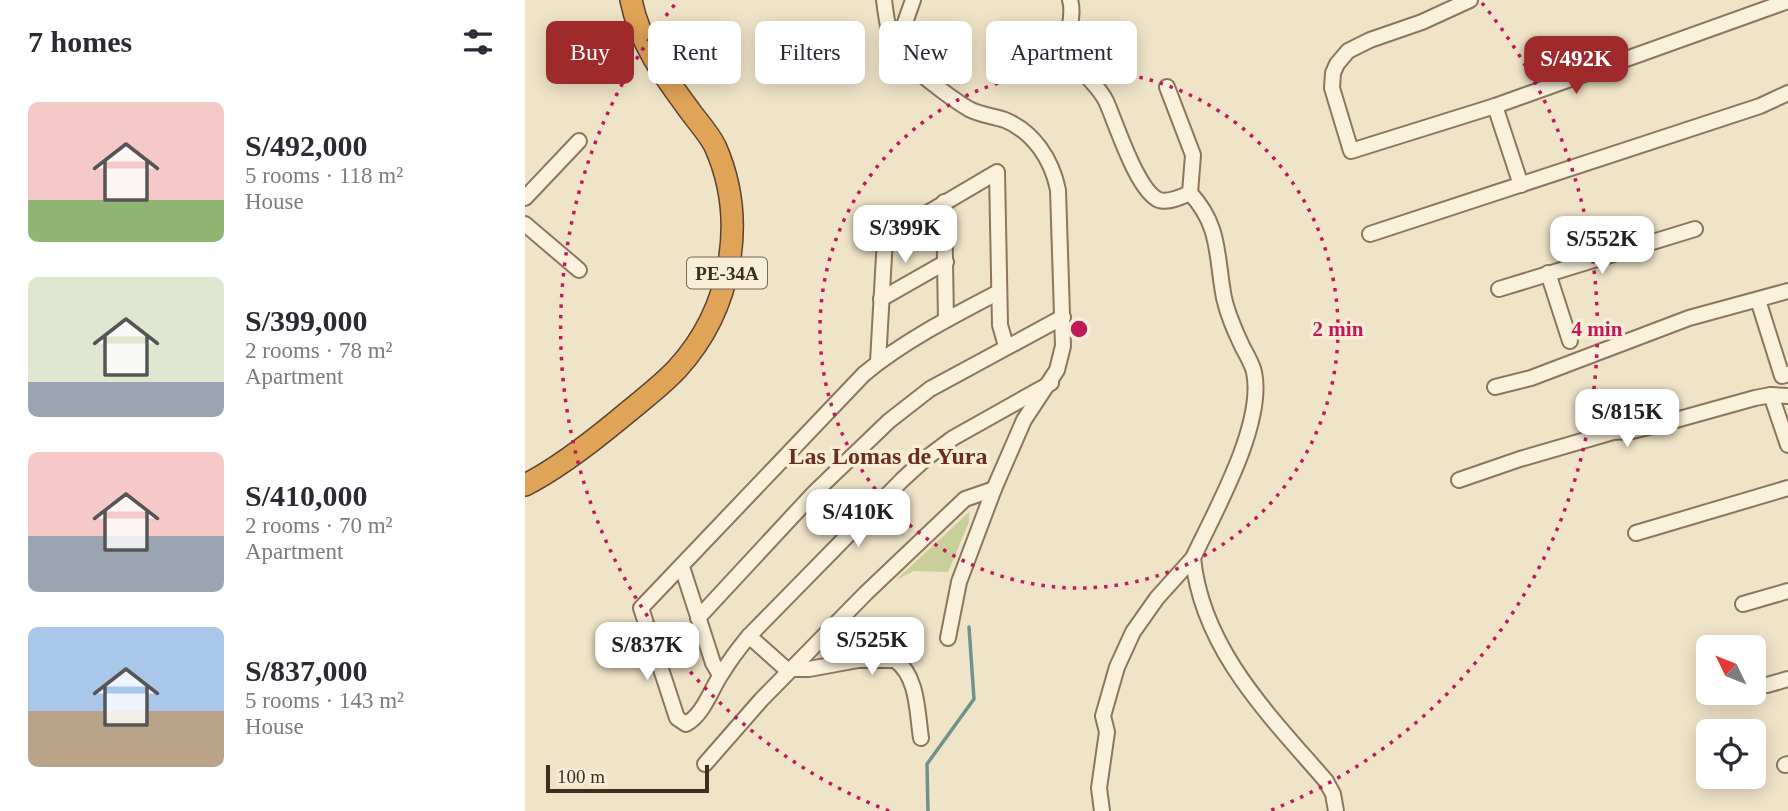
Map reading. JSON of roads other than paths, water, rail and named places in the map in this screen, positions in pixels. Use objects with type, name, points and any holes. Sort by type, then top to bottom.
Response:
[{"type":"highway","name":"PE-34A","points":[[525,485],[599,435],[677,369],[701,338],[719,301],[732,255],[733,212],[727,176],[714,143],[660,71],[643,42],[631,0]]},
{"type":"street","points":[[884,0],[887,21]]},
{"type":"street","points":[[906,21],[913,0]]},
{"type":"street","points":[[1070,0],[1073,8],[1069,47],[1072,58],[1105,99],[1120,138],[1148,192],[1160,201],[1190,193]]},
{"type":"street","points":[[1470,0],[1348,51],[1333,73],[1332,88],[1351,151],[1495,106],[1788,1]]},
{"type":"street","points":[[935,84],[970,110],[1006,121],[1022,130],[1045,154],[1058,190],[1063,317],[1063,346],[1057,370],[1051,383],[1024,420],[994,489],[959,582],[948,638]]},
{"type":"street","points":[[1101,811],[1099,788],[1107,733],[1103,716],[1117,667],[1133,632],[1157,598],[1193,558],[1248,433],[1256,402],[1254,371],[1231,324],[1224,297],[1219,251],[1204,208],[1190,193],[1193,155],[1167,87]]},
{"type":"street","points":[[1370,234],[1760,106],[1788,93]]},
{"type":"street","points":[[1495,106],[1521,185]]},
{"type":"street","points":[[525,198],[579,141]]},
{"type":"street","points":[[878,362],[885,238],[997,172],[1000,325],[1006,346]]},
{"type":"street","points":[[944,202],[946,320]]},
{"type":"street","points":[[525,224],[579,270]]},
{"type":"street","points":[[1499,289],[1695,229]]},
{"type":"street","points":[[881,299],[946,261]]},
{"type":"street","points":[[1548,274],[1570,341]]},
{"type":"street","points":[[1495,387],[1531,378],[1689,318],[1788,291]]},
{"type":"street","points":[[999,292],[946,320],[878,362],[844,393],[641,608],[677,718],[681,722],[691,721],[748,636],[925,459],[953,438],[1051,383]]},
{"type":"street","points":[[1758,300],[1782,376],[1788,374]]},
{"type":"street","points":[[698,618],[814,493],[882,427],[930,389],[1063,317]]},
{"type":"street","points":[[1771,395],[1788,444]]},
{"type":"street","points":[[1459,480],[1613,432],[1632,431],[1771,395],[1788,396]]},
{"type":"street","points":[[1636,533],[1788,488]]},
{"type":"street","points":[[705,764],[791,668],[965,499],[994,489]]},
{"type":"street","points":[[1193,558],[1199,592],[1221,649],[1243,681],[1326,781],[1333,793],[1336,811]]},
{"type":"street","points":[[682,566],[713,663],[720,675]]},
{"type":"street","points":[[1743,604],[1788,591]]},
{"type":"street","points":[[748,636],[783,668],[809,669],[858,660],[895,660],[908,672],[913,686],[921,738]]},
{"type":"street","points":[[1767,685],[1788,679]]},
{"type":"waterway","points":[[928,811],[927,764],[974,699],[969,627]]},
{"type":"district","name":"Las Lomas de Yura","points":[[888,456]]}]
